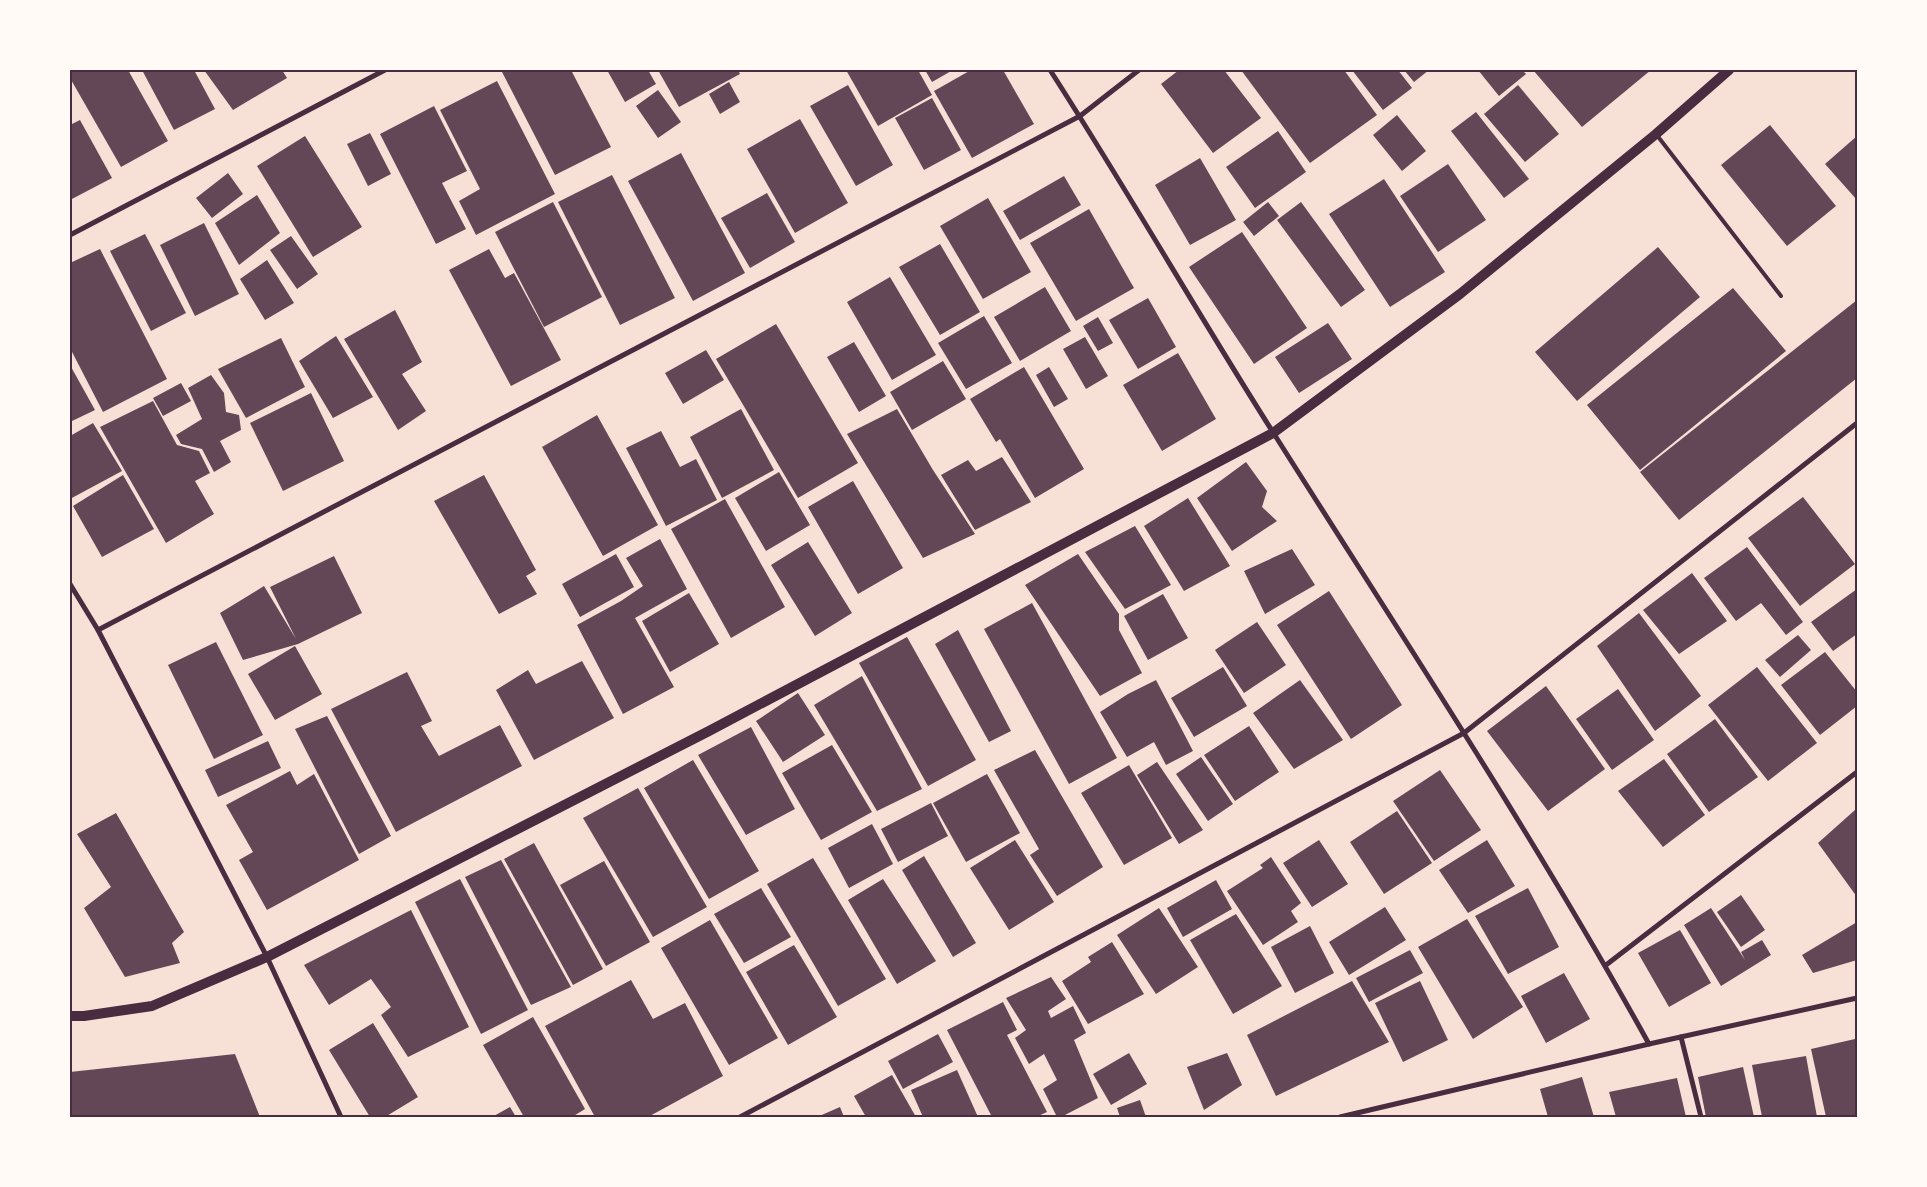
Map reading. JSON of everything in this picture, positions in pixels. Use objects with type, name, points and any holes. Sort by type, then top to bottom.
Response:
[{"type":"main road","points":[[70,1016],[84,1016],[152,1006],[267,956],[709,731],[1273,433],[1460,294],[1656,134],[1729,70]]},
{"type":"street","points":[[70,235],[385,70]]},
{"type":"street","points":[[1050,70],[1273,433],[1464,733],[1606,965],[1649,1044]]},
{"type":"street","points":[[98,630],[1080,116],[1139,70]]},
{"type":"street","points":[[740,1117],[1464,733],[1857,423]]},
{"type":"street","points":[[70,584],[98,630],[267,956],[342,1117]]},
{"type":"street","points":[[1606,965],[1857,772]]},
{"type":"street","points":[[1340,1117],[1649,1044],[1857,998]]},
{"type":"street","points":[[1681,1037],[1701,1117]]},
{"type":"lane","points":[[1656,134],[1781,296]]},
{"type":"building","points":[[70,70],[128,70],[168,141],[121,167],[70,78]]},
{"type":"building","points":[[142,70],[194,70],[215,109],[174,130]]},
{"type":"building","points":[[204,70],[282,70],[287,78],[233,110]]},
{"type":"building","points":[[501,70],[571,70],[611,147],[555,175]]},
{"type":"building","points":[[607,70],[648,70],[656,84],[625,102]]},
{"type":"building","points":[[658,70],[738,70],[740,74],[679,107]]},
{"type":"building","points":[[846,70],[918,70],[932,95],[878,126]]},
{"type":"building","points":[[925,70],[953,70],[932,82]]},
{"type":"building","points":[[971,70],[1003,70],[1034,124],[972,158],[934,91]]},
{"type":"building","points":[[1179,70],[1224,70],[1261,118],[1213,153],[1161,84]]},
{"type":"building","points":[[1241,70],[1344,70],[1377,115],[1310,163]]},
{"type":"building","points":[[1352,70],[1398,70],[1412,88],[1383,110]]},
{"type":"building","points":[[1404,70],[1429,70],[1414,82]]},
{"type":"building","points":[[1478,70],[1522,70],[1526,74],[1499,96]]},
{"type":"building","points":[[1533,70],[1651,70],[1582,127]]},
{"type":"building","points":[[497,81],[555,194],[476,235],[459,201],[480,189],[440,110]]},
{"type":"building","points":[[729,82],[740,102],[720,114],[709,94]]},
{"type":"building","points":[[848,85],[893,165],[856,186],[810,106]]},
{"type":"building","points":[[1518,85],[1559,134],[1525,162],[1484,114]]},
{"type":"building","points":[[658,90],[681,122],[658,138],[636,106]]},
{"type":"building","points":[[932,98],[961,150],[924,170],[895,118]]},
{"type":"building","points":[[434,106],[467,171],[442,183],[466,229],[436,244],[380,134]]},
{"type":"building","points":[[1476,112],[1529,179],[1504,198],[1451,131]]},
{"type":"building","points":[[1397,115],[1426,151],[1402,171],[1373,135]]},
{"type":"building","points":[[800,119],[848,203],[795,233],[747,149]]},
{"type":"building","points":[[80,120],[112,178],[70,200],[70,125]]},
{"type":"building","points":[[1770,125],[1836,206],[1787,246],[1721,165]]},
{"type":"building","points":[[1278,131],[1306,172],[1255,208],[1226,167]]},
{"type":"building","points":[[370,133],[391,174],[368,186],[347,144]]},
{"type":"building","points":[[305,136],[362,227],[313,257],[257,166]]},
{"type":"building","points":[[1857,136],[1857,200],[1825,164]]},
{"type":"building","points":[[681,153],[745,273],[693,301],[628,181]]},
{"type":"building","points":[[1200,158],[1236,220],[1190,245],[1155,185]]},
{"type":"building","points":[[1448,164],[1486,220],[1438,252],[1400,196]]},
{"type":"building","points":[[228,173],[243,194],[212,218],[196,198]]},
{"type":"building","points":[[612,175],[675,298],[620,325],[558,202]]},
{"type":"building","points":[[1064,176],[1081,205],[1020,240],[1003,211]]},
{"type":"building","points":[[1384,179],[1445,272],[1390,307],[1329,214]]},
{"type":"building","points":[[767,193],[795,242],[750,268],[721,218]]},
{"type":"building","points":[[257,195],[280,233],[239,265],[215,223]]},
{"type":"building","points":[[988,198],[1031,272],[983,299],[940,226]]},
{"type":"building","points":[[553,202],[602,297],[544,327],[495,232]]},
{"type":"building","points":[[1268,202],[1279,216],[1254,236],[1243,222]]},
{"type":"building","points":[[1301,202],[1365,290],[1341,307],[1277,220]]},
{"type":"building","points":[[1089,209],[1134,288],[1076,321],[1030,243]]},
{"type":"building","points":[[204,223],[239,294],[195,316],[160,245]]},
{"type":"building","points":[[1242,232],[1307,328],[1254,364],[1189,267]]},
{"type":"building","points":[[145,234],[186,313],[151,331],[110,251]]},
{"type":"building","points":[[291,236],[318,274],[297,289],[270,250]]},
{"type":"building","points":[[940,244],[980,312],[940,335],[899,267]]},
{"type":"building","points":[[1658,247],[1700,297],[1577,401],[1535,352]]},
{"type":"building","points":[[100,249],[167,379],[103,412],[70,348],[70,263]]},
{"type":"building","points":[[489,249],[505,278],[514,273],[561,360],[511,386],[449,270]]},
{"type":"building","points":[[267,260],[294,303],[265,320],[240,279]]},
{"type":"building","points":[[890,277],[936,355],[892,380],[847,302]]},
{"type":"building","points":[[1045,287],[1071,331],[1020,361],[994,317]]},
{"type":"building","points":[[1733,288],[1786,351],[1640,470],[1587,405]]},
{"type":"building","points":[[1148,298],[1176,347],[1138,369],[1109,320]]},
{"type":"building","points":[[1857,300],[1857,378],[1679,520],[1640,472]]},
{"type":"building","points":[[395,310],[422,362],[402,374],[426,411],[398,430],[344,339]]},
{"type":"building","points":[[984,316],[1012,363],[966,389],[938,343]]},
{"type":"building","points":[[1098,317],[1113,343],[1098,351],[1083,326]]},
{"type":"building","points":[[1328,323],[1352,359],[1299,393],[1275,357]]},
{"type":"building","points":[[776,324],[858,463],[798,498],[716,359]]},
{"type":"building","points":[[336,336],[373,397],[333,418],[299,361]]},
{"type":"building","points":[[1085,337],[1108,376],[1086,389],[1063,349]]},
{"type":"building","points":[[281,338],[305,387],[246,418],[218,369]]},
{"type":"building","points":[[854,342],[886,396],[859,412],[827,357]]},
{"type":"building","points":[[706,350],[724,380],[683,404],[665,373]]},
{"type":"building","points":[[1178,353],[1216,419],[1162,451],[1123,385]]},
{"type":"building","points":[[943,361],[966,399],[912,430],[890,392]]},
{"type":"building","points":[[70,365],[95,410],[70,422]]},
{"type":"building","points":[[1024,367],[1084,469],[1035,498],[1000,439],[996,442],[970,399]]},
{"type":"building","points":[[1049,367],[1068,399],[1054,407],[1036,375]]},
{"type":"building","points":[[211,375],[224,393],[226,412],[239,415],[241,430],[220,441],[231,462],[214,472],[202,449],[181,444],[176,435],[202,419],[188,388]]},
{"type":"building","points":[[181,383],[191,401],[163,416],[153,398]]},
{"type":"building","points":[[311,393],[344,461],[283,491],[250,423]]},
{"type":"building","points":[[153,401],[177,445],[199,451],[210,473],[195,481],[214,514],[166,543],[100,427]]},
{"type":"building","points":[[741,409],[774,470],[722,498],[690,437]]},
{"type":"building","points":[[897,409],[933,470],[975,534],[923,558],[847,434]]},
{"type":"building","points":[[597,415],[658,525],[603,556],[542,447]]},
{"type":"building","points":[[93,423],[122,471],[70,499],[70,436]]},
{"type":"building","points":[[661,431],[680,467],[696,459],[717,500],[666,526],[626,448]]},
{"type":"building","points":[[1002,457],[1031,502],[975,530],[941,475],[968,460],[976,471]]},
{"type":"building","points":[[1246,462],[1267,491],[1262,507],[1277,521],[1232,551],[1197,498]]},
{"type":"building","points":[[779,472],[810,525],[766,551],[735,498]]},
{"type":"building","points":[[123,475],[154,529],[102,557],[73,506]]},
{"type":"building","points":[[484,475],[536,570],[526,576],[537,594],[499,614],[434,501]]},
{"type":"building","points":[[853,481],[903,568],[858,594],[808,507]]},
{"type":"building","points":[[1803,497],[1855,564],[1800,606],[1748,538]]},
{"type":"building","points":[[1188,498],[1230,566],[1184,591],[1144,526]]},
{"type":"building","points":[[725,499],[785,607],[731,638],[671,529]]},
{"type":"building","points":[[1135,526],[1171,585],[1125,609],[1085,552]]},
{"type":"building","points":[[660,539],[687,589],[635,618],[674,687],[623,714],[577,625],[621,601],[643,586],[626,558]]},
{"type":"building","points":[[808,542],[852,613],[815,636],[771,565]]},
{"type":"building","points":[[1747,547],[1803,622],[1786,635],[1761,603],[1736,621],[1704,578]]},
{"type":"building","points":[[1292,549],[1315,585],[1265,614],[1244,571]]},
{"type":"building","points":[[616,554],[634,587],[580,617],[562,584]]},
{"type":"building","points":[[1078,554],[1119,614],[1119,630],[1142,673],[1100,696],[1025,585]]},
{"type":"building","points":[[334,556],[362,613],[298,644],[243,660],[220,613],[264,586],[296,639],[270,587]]},
{"type":"building","points":[[1692,573],[1727,621],[1679,654],[1643,610]]},
{"type":"building","points":[[1857,589],[1857,634],[1833,651],[1811,622]]},
{"type":"building","points":[[1329,591],[1402,705],[1351,739],[1277,625]]},
{"type":"building","points":[[689,593],[719,644],[670,672],[642,621]]},
{"type":"building","points":[[1163,594],[1188,638],[1148,660],[1124,616]]},
{"type":"building","points":[[1032,603],[1117,758],[1069,784],[984,629]]},
{"type":"building","points":[[1639,613],[1701,696],[1655,731],[1597,646]]},
{"type":"building","points":[[1257,622],[1286,665],[1244,693],[1215,650]]},
{"type":"building","points":[[958,630],[1011,731],[989,742],[935,644]]},
{"type":"building","points":[[1798,635],[1811,650],[1780,677],[1765,660]]},
{"type":"building","points":[[907,637],[976,760],[928,786],[859,663]]},
{"type":"building","points":[[216,642],[263,735],[214,759],[168,665]]},
{"type":"building","points":[[295,646],[322,694],[275,720],[248,674]]},
{"type":"building","points":[[1825,652],[1857,692],[1857,706],[1820,735],[1781,685]]},
{"type":"building","points":[[582,661],[614,718],[534,760],[496,690],[528,670],[536,684]]},
{"type":"building","points":[[1223,667],[1247,706],[1194,737],[1171,698]]},
{"type":"building","points":[[1757,667],[1817,743],[1768,781],[1708,705]]},
{"type":"building","points":[[407,672],[432,721],[421,726],[439,756],[500,725],[522,766],[396,832],[331,709]]},
{"type":"building","points":[[862,676],[922,789],[877,811],[814,705]]},
{"type":"building","points":[[1156,680],[1193,751],[1166,765],[1154,742],[1127,757],[1100,712],[1128,694]]},
{"type":"building","points":[[1300,680],[1343,740],[1294,769],[1253,713]]},
{"type":"building","points":[[1546,686],[1605,769],[1548,811],[1487,731]]},
{"type":"building","points":[[1618,689],[1654,740],[1612,770],[1576,719]]},
{"type":"building","points":[[798,693],[825,735],[783,762],[756,721]]},
{"type":"building","points":[[327,716],[391,836],[359,854],[295,729]]},
{"type":"building","points":[[1715,719],[1758,777],[1709,812],[1667,754]]},
{"type":"building","points":[[1249,726],[1279,772],[1235,801],[1204,755]]},
{"type":"building","points":[[751,727],[795,809],[746,835],[698,755]]},
{"type":"building","points":[[268,741],[281,768],[218,797],[205,770]]},
{"type":"building","points":[[832,745],[872,812],[821,840],[782,773]]},
{"type":"building","points":[[1035,750],[1103,867],[1057,896],[1030,855],[1039,849],[994,770]]},
{"type":"building","points":[[1201,757],[1233,804],[1208,821],[1176,774]]},
{"type":"building","points":[[1664,759],[1705,815],[1663,847],[1618,791]]},
{"type":"building","points":[[693,760],[759,871],[709,899],[644,788]]},
{"type":"building","points":[[1157,762],[1203,830],[1179,844],[1137,775]]},
{"type":"building","points":[[1129,765],[1172,838],[1124,865],[1081,793]]},
{"type":"building","points":[[1440,770],[1481,830],[1434,861],[1393,801]]},
{"type":"building","points":[[290,771],[297,785],[314,774],[359,860],[267,910],[239,860],[253,852],[226,805]]},
{"type":"building","points":[[987,774],[1020,833],[966,862],[933,803]]},
{"type":"building","points":[[638,788],[707,907],[653,937],[583,818]]},
{"type":"building","points":[[931,803],[948,836],[898,862],[881,829]]},
{"type":"building","points":[[1855,810],[1857,812],[1857,897],[1818,843]]},
{"type":"building","points":[[1397,811],[1432,863],[1384,894],[1350,842]]},
{"type":"building","points":[[116,813],[184,932],[172,943],[180,963],[125,977],[84,908],[111,887],[77,834]]},
{"type":"building","points":[[872,824],[893,864],[849,888],[828,848]]},
{"type":"building","points":[[1015,840],[1054,902],[1009,930],[970,868]]},
{"type":"building","points":[[1319,840],[1348,884],[1312,907],[1283,863]]},
{"type":"building","points":[[1487,840],[1515,886],[1468,913],[1439,870]]},
{"type":"building","points":[[534,843],[603,969],[573,985],[504,859]]},
{"type":"building","points":[[924,856],[976,943],[953,957],[902,870]]},
{"type":"building","points":[[1271,857],[1301,903],[1291,911],[1298,922],[1263,945],[1227,891],[1263,868],[1260,865]]},
{"type":"building","points":[[813,858],[886,979],[838,1006],[767,884]]},
{"type":"building","points":[[501,860],[571,987],[531,1005],[465,877]]},
{"type":"building","points":[[604,861],[650,942],[606,966],[560,885]]},
{"type":"building","points":[[460,879],[528,1010],[481,1034],[415,902]]},
{"type":"building","points":[[883,879],[936,961],[897,984],[848,900]]},
{"type":"building","points":[[1216,880],[1232,909],[1183,937],[1167,908]]},
{"type":"building","points":[[761,888],[791,937],[744,963],[714,914]]},
{"type":"building","points":[[1528,888],[1559,947],[1508,974],[1475,916]]},
{"type":"building","points":[[1741,895],[1765,930],[1741,947],[1717,912]]},
{"type":"building","points":[[1385,907],[1406,940],[1349,975],[1329,942]]},
{"type":"building","points":[[1159,908],[1198,967],[1156,994],[1117,935]]},
{"type":"building","points":[[1711,908],[1745,960],[1741,952],[1762,940],[1771,955],[1721,986],[1684,925]]},
{"type":"building","points":[[411,910],[469,1027],[408,1057],[381,1015],[391,1007],[371,979],[329,1005],[304,965]]},
{"type":"building","points":[[1236,914],[1282,986],[1233,1014],[1190,940]]},
{"type":"building","points":[[1467,919],[1523,1007],[1473,1039],[1418,947]]},
{"type":"building","points":[[710,920],[778,1038],[729,1065],[661,948]]},
{"type":"building","points":[[1857,922],[1857,960],[1813,973],[1802,955]]},
{"type":"building","points":[[1310,926],[1334,973],[1295,993],[1271,947]]},
{"type":"building","points":[[1680,930],[1711,983],[1669,1007],[1638,953]]},
{"type":"building","points":[[1112,942],[1144,994],[1088,1024],[1062,981],[1091,962],[1088,957]]},
{"type":"building","points":[[794,945],[837,1017],[788,1045],[746,972]]},
{"type":"building","points":[[1410,950],[1423,973],[1369,1002],[1356,978]]},
{"type":"building","points":[[1564,973],[1590,1019],[1546,1043],[1521,996]]},
{"type":"building","points":[[1051,977],[1066,999],[1048,1011],[1051,1018],[1073,1006],[1086,1033],[1074,1040],[1098,1098],[1061,1117],[1057,1117],[1043,1089],[1057,1080],[1044,1054],[1029,1064],[1015,1038],[1026,1030],[1006,998]]},
{"type":"building","points":[[631,980],[653,1019],[685,1003],[723,1076],[648,1117],[595,1117],[545,1026]]},
{"type":"building","points":[[1352,981],[1389,1042],[1276,1096],[1247,1035]]},
{"type":"building","points":[[1420,981],[1448,1040],[1403,1062],[1375,1003]]},
{"type":"building","points":[[1003,1002],[1017,1030],[1007,1035],[1047,1112],[1036,1117],[992,1117],[947,1030]]},
{"type":"building","points":[[533,1017],[585,1109],[572,1117],[524,1117],[483,1045]]},
{"type":"building","points":[[373,1023],[418,1097],[385,1117],[370,1117],[329,1050]]},
{"type":"building","points":[[938,1034],[953,1062],[903,1089],[888,1061]]},
{"type":"building","points":[[1855,1039],[1857,1047],[1857,1115],[1826,1117],[1811,1049]]},
{"type":"building","points":[[1129,1053],[1147,1084],[1111,1105],[1093,1074]]},
{"type":"building","points":[[1227,1053],[1242,1085],[1204,1110],[1187,1067]]},
{"type":"building","points":[[235,1054],[260,1117],[70,1117],[70,1072]]},
{"type":"building","points":[[1806,1056],[1817,1117],[1762,1117],[1752,1065]]},
{"type":"building","points":[[1743,1067],[1754,1117],[1706,1117],[1698,1077]]},
{"type":"building","points":[[957,1070],[978,1117],[923,1117],[911,1090]]},
{"type":"building","points":[[892,1075],[916,1117],[866,1117],[854,1096]]},
{"type":"building","points":[[1582,1077],[1594,1117],[1548,1117],[1540,1089]]},
{"type":"building","points":[[1677,1078],[1686,1117],[1616,1117],[1609,1092]]},
{"type":"building","points":[[1140,1100],[1146,1117],[1120,1117],[1117,1108]]},
{"type":"building","points":[[510,1107],[516,1117],[492,1117]]},
{"type":"building","points":[[840,1107],[844,1117],[817,1117]]}]
